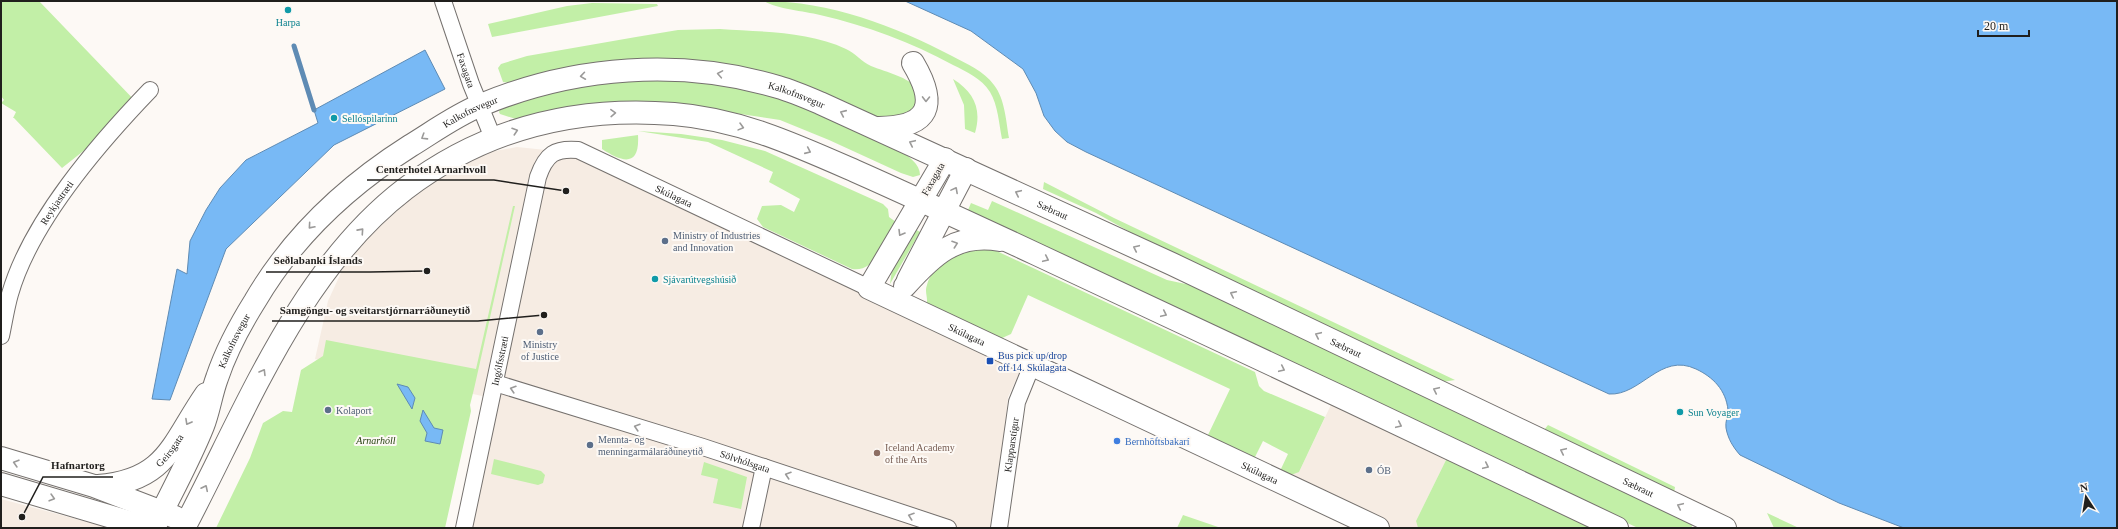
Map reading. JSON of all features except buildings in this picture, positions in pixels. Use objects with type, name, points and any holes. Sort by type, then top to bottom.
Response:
[{"type":"main road","points":[[879,128],[898,128],[912,124],[922,115],[928,100],[926,88],[913,64]]},
{"type":"main road","name":"Kalkofnsvegur","points":[[155,523],[203,426],[217,378],[236,336],[255,300],[279,265],[324,212],[354,185],[387,161],[438,128],[479,105],[511,94],[572,77],[621,70],[667,69],[707,72],[778,87],[879,128],[966,169]]},
{"type":"main road","points":[[186,525],[251,392],[300,311],[336,258],[373,218],[404,190],[449,160],[493,138],[525,127],[592,114],[632,112],[676,114],[711,119],[772,135],[921,200],[1617,528]]},
{"type":"main road","name":"Faxagata","points":[[869,288],[945,159]]},
{"type":"main road","points":[[901,294],[966,169]]},
{"type":"main road","name":"Sæbraut","points":[[966,169],[1172,264],[1718,526]]},
{"type":"main road","points":[[901,294],[935,255],[951,245],[976,239],[1011,242]]},
{"type":"main road","name":"Skúlagata","points":[[869,288],[901,294],[1032,365],[1378,528]]},
{"type":"main road","name":"Geirsgata","points":[[94,486],[129,481],[143,475],[159,465],[172,451],[188,420],[217,378]]},
{"type":"main road","name":"Geirsgata","points":[[1,458],[94,486],[155,523]]},
{"type":"main road","name":"Geirsgata","points":[[1,484],[155,523],[186,525]]},
{"type":"street","name":"Faxagata","points":[[443,1],[479,105],[493,138]]},
{"type":"street","name":"Reykjastræti","points":[[1,336],[10,293],[37,232],[80,171],[150,90]]},
{"type":"street","name":"Skúlagata","points":[[555,152],[566,149],[578,150],[869,288]]},
{"type":"street","name":"Ingólfsstræti","points":[[464,528],[538,176],[542,164],[555,152]]},
{"type":"street","name":"Klapparstígur","points":[[999,528],[1017,402],[1032,365]]},
{"type":"street","name":"Sölvhólsgata","points":[[495,383],[764,467],[948,528]]},
{"type":"street","points":[[751,528],[764,467]]},
{"type":"shaded area","points":[[517,147],[575,153],[1022,367],[1008,397],[995,528],[465,528],[491,398],[315,359],[328,301],[345,264],[377,225],[412,196],[479,154]]},
{"type":"shaded area","points":[[1339,388],[1447,458],[1416,521],[1418,528],[1367,528],[1274,475],[1299,472]]},
{"type":"shaded area","points":[[1,499],[110,528],[1,528]]},
{"type":"green space","points":[[1,1],[39,1],[140,106],[62,168],[13,118],[16,112],[1,103],[4,100],[1,96]]},
{"type":"green space","points":[[764,1],[813,5],[861,17],[908,35],[969,65],[990,80],[998,91],[1001,97],[1009,138],[1002,139],[997,109],[990,92],[978,79],[968,73],[905,42],[855,24],[820,15],[791,10],[769,4]]},
{"type":"green space","points":[[592,3],[657,4],[658,6],[492,37],[488,24],[567,6]]},
{"type":"green space","points":[[720,29],[784,33],[816,39],[846,49],[871,66],[897,75],[914,85],[919,90],[916,114],[879,118],[781,79],[510,83],[503,82],[498,68],[501,64],[527,56],[678,30]]},
{"type":"green space","points":[[668,79],[741,87],[786,100],[900,150],[916,164],[920,175],[913,177],[901,173],[829,140],[780,120],[707,109],[516,119],[500,114],[499,112],[500,109],[538,95],[586,84]]},
{"type":"green space","points":[[953,79],[971,95],[977,109],[977,124],[975,133],[965,129],[964,105]]},
{"type":"green space","points":[[638,131],[681,134],[722,140],[765,151],[883,204],[888,209],[889,217],[896,222],[874,260],[868,266],[860,269],[852,269],[763,227],[757,219],[762,206],[781,205],[794,212],[800,199],[769,182],[773,172],[708,142]]},
{"type":"green space","points":[[638,135],[638,146],[636,153],[633,157],[628,159],[616,157],[602,149],[602,140]]},
{"type":"green space","points":[[1044,182],[1114,218],[1455,380],[1436,383],[1203,273],[1096,213],[1043,189]]},
{"type":"green space","points":[[992,201],[1167,280],[1195,286],[1695,521],[1691,528],[1638,528],[984,221],[968,210],[971,203],[988,210]]},
{"type":"green space","name":"Arnarhóll","points":[[513,206],[515,206],[470,405],[471,411],[445,528],[216,528],[250,458],[263,423],[283,411],[292,412],[301,370],[323,356],[326,340],[476,369]]},
{"type":"green space","points":[[915,229],[920,232],[890,284],[892,269]]},
{"type":"green space","points":[[988,247],[1255,372],[1259,386],[1264,391],[1325,417],[1299,472],[1291,475],[1280,471],[1288,454],[1263,441],[1254,459],[1207,437],[1230,389],[1028,295],[1011,334],[1000,339],[926,306],[927,285],[936,269],[952,258],[961,254]]},
{"type":"green space","points":[[1548,425],[1675,487],[1674,493],[1544,430]]},
{"type":"green space","points":[[1447,458],[1600,528],[1418,528],[1416,521]]},
{"type":"green space","points":[[494,459],[541,471],[545,475],[543,483],[538,485],[491,474]]},
{"type":"green space","points":[[704,462],[747,477],[741,509],[713,503],[718,479],[701,475]]},
{"type":"green space","points":[[1767,513],[1799,528],[1774,528]]},
{"type":"green space","points":[[1183,515],[1221,528],[1177,528]]},
{"type":"water","points":[[905,1],[2117,1],[2117,528],[1904,528],[1839,503],[1740,455],[1731,443],[1728,436],[1726,424],[1728,410],[1725,396],[1718,385],[1702,372],[1683,365],[1672,366],[1661,370],[1631,389],[1620,393],[1609,394],[1086,152],[1067,142],[1055,131],[1044,116],[1036,93],[1023,69],[971,31]]},
{"type":"water","points":[[425,50],[445,89],[334,145],[226,249],[170,400],[152,399],[177,269],[187,274],[190,241],[206,210],[220,188],[246,160],[318,123],[314,110]]},
{"type":"water","points":[[397,384],[408,387],[415,398],[412,409]]},
{"type":"water","points":[[423,410],[434,428],[443,430],[440,444],[425,441],[427,433],[420,421]]},
{"type":"waterway","points":[[294,46],[314,110]]},
{"type":"place","name":"Harpa","points":[[288,10]]},
{"type":"place","name":"Sellóspilarinn","points":[[334,118]]},
{"type":"place","name":"Centerhotel Arnarhvoll","points":[[566,191]]},
{"type":"place","name":"Ministry of Industries and Innovation","points":[[665,241]]},
{"type":"place","name":"Seðlabanki Íslands","points":[[427,271]]},
{"type":"place","name":"Sjávarútvegshúsið","points":[[655,279]]},
{"type":"place","name":"Samgöngu- og sveitarstjórnarráðuneytið","points":[[544,315]]},
{"type":"place","name":"Ministry of Justice","points":[[540,332]]},
{"type":"place","name":"Bus pick up/drop off 14. Skúlagata","points":[[990,361]]},
{"type":"place","name":"Kolaport","points":[[328,410]]},
{"type":"place","name":"Sun Voyager","points":[[1680,412]]},
{"type":"place","name":"Bernhöftsbakarí","points":[[1117,441]]},
{"type":"place","name":"Mennta- og menningarmálaráðuneytið","points":[[590,445]]},
{"type":"place","name":"Iceland Academy of the Arts","points":[[877,453]]},
{"type":"place","name":"ÓB","points":[[1369,470]]},
{"type":"place","name":"Hafnartorg","points":[[22,517]]}]
